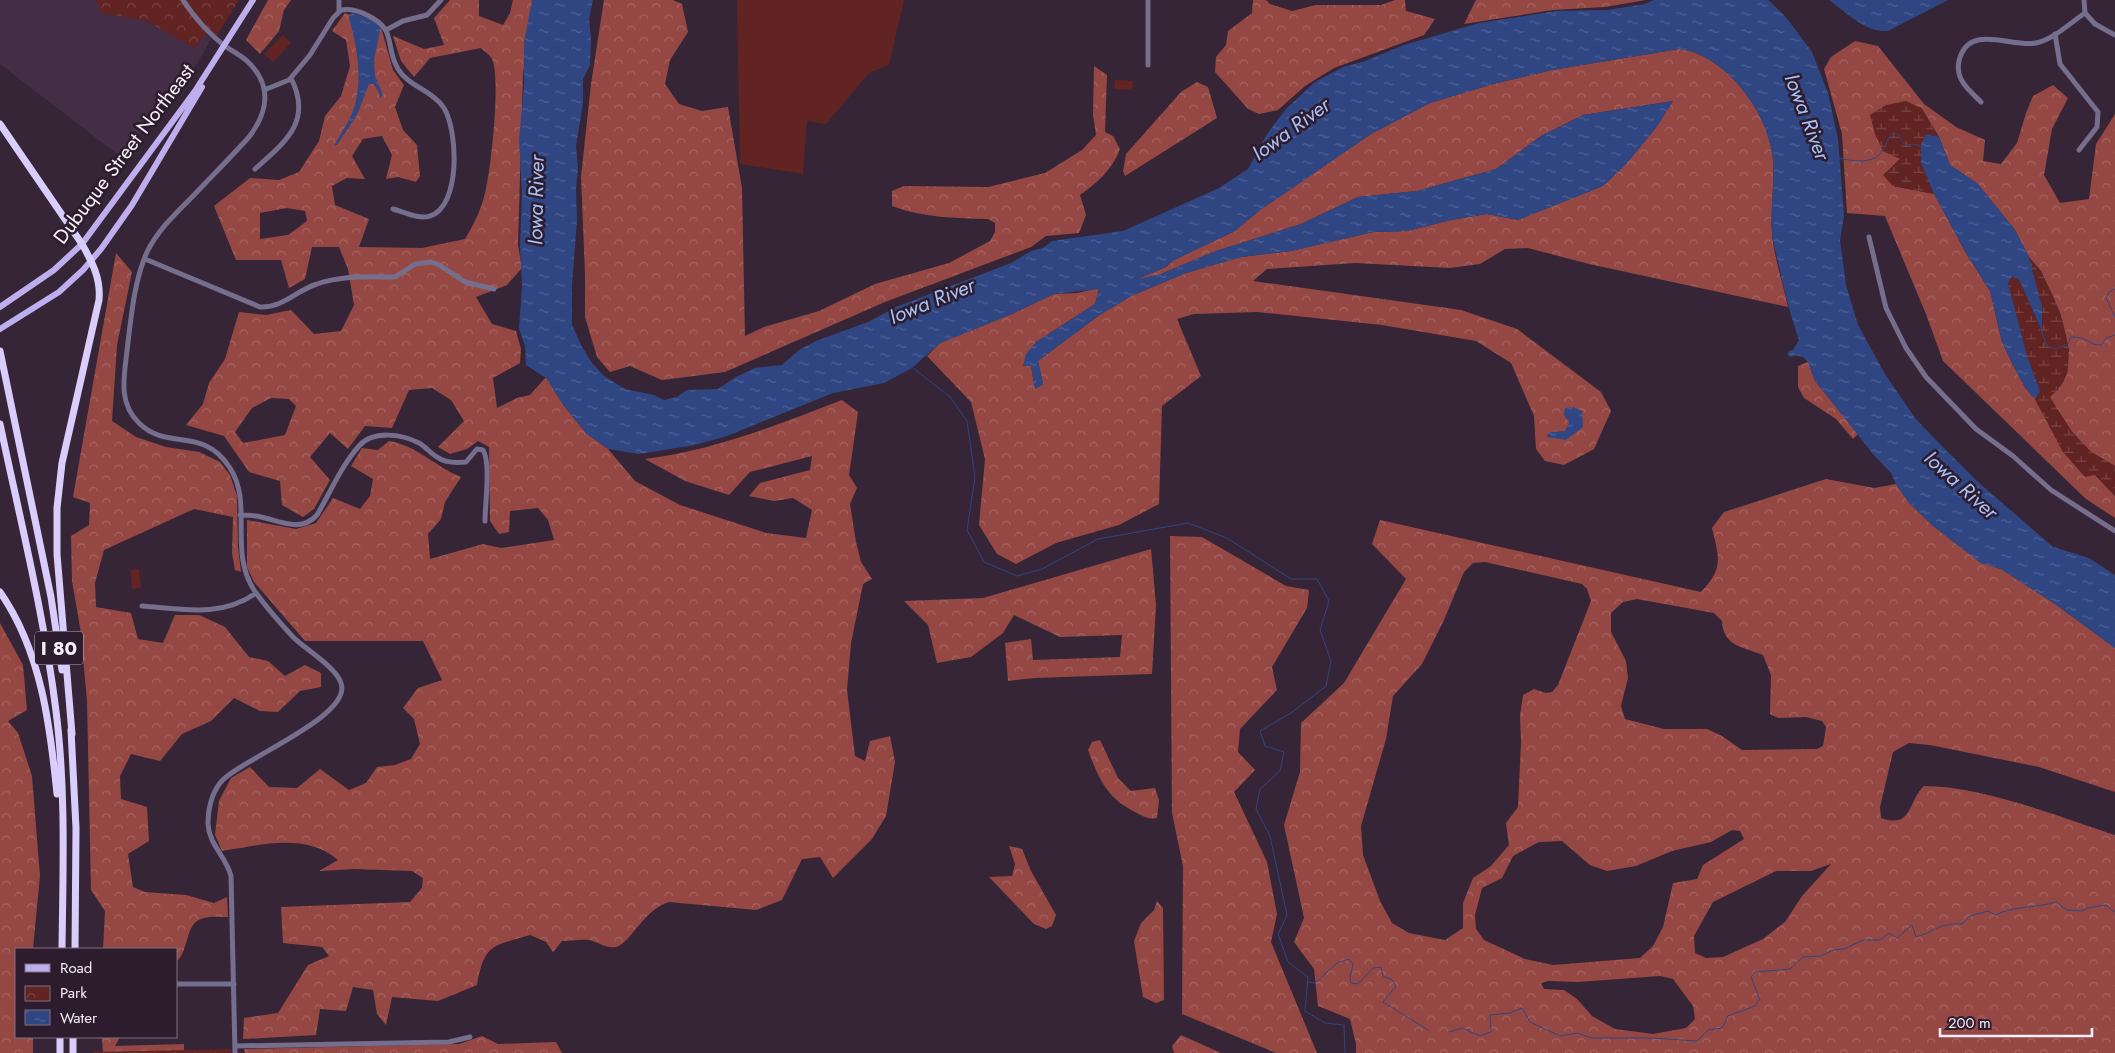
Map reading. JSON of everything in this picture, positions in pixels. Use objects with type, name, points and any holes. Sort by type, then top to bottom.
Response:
[{"type":"highway","points":[[0,124],[82,244],[92,261],[99,282],[99,300],[62,463],[57,508],[57,554],[72,734]]},
{"type":"highway","name":"I 80","points":[[0,351],[51,598],[72,734],[76,828],[74,948]]},
{"type":"highway","name":"I 80","points":[[0,424],[37,601],[56,709],[61,766],[63,850],[62,948]]},
{"type":"highway","points":[[0,592],[26,639],[40,683],[52,748],[63,850]]},
{"type":"highway","points":[[60,1038],[60,1053]]},
{"type":"highway","points":[[73,1038],[73,1053]]},
{"type":"main road","name":"Dubuque Street Northeast","points":[[0,307],[54,270],[82,244],[176,117],[252,0]]},
{"type":"main road","points":[[0,329],[59,292],[92,261],[132,204],[199,92],[220,52]]},
{"type":"street","points":[[183,0],[196,17],[224,45],[252,67],[264,90],[265,107],[258,126],[161,230],[145,259],[140,273],[135,300],[123,381],[127,406],[136,420],[154,434],[169,439],[195,441],[218,453],[229,466],[237,482],[243,566],[249,583],[294,638],[334,673],[341,682],[342,690],[340,700],[333,707],[310,725],[266,754],[230,774],[220,783],[212,796],[209,812],[209,832],[213,844],[228,865],[231,876],[235,1053]]},
{"type":"street","points":[[264,90],[286,82],[291,78],[310,55],[339,11],[339,0]]},
{"type":"street","points":[[386,30],[403,21],[427,15],[441,0]]},
{"type":"street","points":[[1148,0],[1148,65]]},
{"type":"street","points":[[2084,0],[2085,13],[2095,24],[2115,35]]},
{"type":"street","points":[[339,11],[345,9],[356,10],[374,18],[386,30],[398,69],[432,96],[446,111],[452,131],[454,162],[446,204],[438,213],[426,217],[393,209]]},
{"type":"street","points":[[1981,102],[1964,86],[1959,75],[1959,62],[1967,47],[1984,39],[2030,44],[2046,40],[2085,13]]},
{"type":"street","points":[[2055,34],[2060,64],[2098,112],[2097,127],[2079,150]]},
{"type":"street","points":[[255,169],[288,138],[296,124],[299,112],[298,96],[291,78]]},
{"type":"street","points":[[1869,237],[1886,308],[1906,348],[1926,377],[1976,429],[2013,456],[2051,490],[2115,531]]},
{"type":"street","points":[[145,259],[260,307],[279,304],[318,283],[348,277],[393,277],[408,267],[420,263],[436,264],[466,282],[494,289]]},
{"type":"street","points":[[240,515],[260,517],[290,525],[309,522],[318,515],[360,445],[372,437],[385,436],[408,437],[425,446],[437,458],[452,463],[466,462],[477,449],[483,450],[486,466],[485,521]]},
{"type":"street","points":[[142,606],[214,610],[240,603],[256,593]]},
{"type":"street","points":[[178,984],[234,984]]},
{"type":"street","points":[[235,1046],[449,1042],[470,1037]]},
{"type":"shaded area","points":[[0,0],[96,0],[102,13],[144,20],[194,48],[206,34],[211,39],[198,62],[121,157],[0,64]]},
{"type":"green space","points":[[96,0],[239,0],[216,37],[211,33],[206,34],[194,48],[144,20],[101,13]]},
{"type":"green space","points":[[268,0],[291,0],[284,10],[279,31],[260,54],[246,40]]},
{"type":"green space","points":[[450,0],[479,0],[479,16],[503,25],[510,13],[513,0],[534,0],[523,74],[518,245],[522,268],[507,285],[476,297],[492,324],[516,331],[521,349],[520,363],[493,378],[497,408],[517,398],[530,395],[546,377],[564,406],[586,433],[608,449],[635,481],[680,505],[766,533],[806,538],[812,510],[793,498],[774,501],[749,496],[760,483],[810,470],[812,456],[750,472],[729,495],[685,481],[645,459],[696,450],[745,436],[842,400],[858,412],[849,475],[857,488],[850,504],[861,562],[872,579],[863,584],[851,643],[847,690],[855,756],[865,761],[870,741],[890,736],[895,762],[886,816],[872,839],[833,878],[820,857],[802,859],[782,900],[756,910],[669,902],[652,912],[622,944],[616,947],[606,946],[589,940],[562,941],[553,952],[546,942],[530,935],[493,948],[483,961],[477,985],[438,1001],[392,997],[386,1025],[377,1014],[373,990],[353,987],[346,1011],[320,1009],[316,1035],[243,1039],[244,1018],[278,1013],[308,965],[329,956],[322,947],[283,943],[281,907],[410,902],[422,888],[423,878],[412,871],[354,869],[319,871],[338,860],[325,851],[297,843],[267,844],[222,851],[215,835],[219,801],[231,778],[250,767],[269,787],[297,788],[320,769],[349,790],[366,783],[377,767],[395,765],[411,759],[420,744],[414,719],[403,708],[418,688],[442,680],[423,641],[305,641],[254,582],[247,567],[247,520],[296,529],[316,523],[333,498],[360,509],[370,496],[373,479],[351,466],[362,448],[378,450],[389,441],[409,447],[461,477],[445,502],[441,519],[428,534],[430,559],[483,544],[501,548],[554,540],[548,520],[538,508],[510,511],[509,532],[499,534],[490,521],[489,447],[478,441],[467,449],[450,454],[438,447],[464,421],[451,400],[432,388],[409,390],[392,428],[365,426],[348,449],[330,433],[310,457],[330,480],[314,509],[303,517],[282,505],[280,481],[249,472],[224,436],[186,425],[203,404],[209,383],[225,359],[239,312],[266,315],[291,310],[314,334],[341,331],[354,305],[348,269],[339,247],[312,247],[305,279],[289,288],[281,260],[236,260],[214,206],[250,178],[279,180],[299,172],[319,141],[325,116],[341,96],[350,66],[346,40],[332,31],[345,13],[381,27],[393,70],[404,85],[395,107],[403,130],[417,145],[420,176],[416,182],[398,177],[386,179],[392,155],[382,136],[363,139],[352,156],[365,179],[347,178],[332,186],[335,205],[369,219],[359,247],[422,248],[465,239],[479,211],[487,181],[494,124],[495,69],[492,59],[481,48],[430,58],[414,77],[401,61],[393,36],[424,49],[444,45],[434,18]],"holes":[[[287,208],[305,211],[307,221],[288,235],[260,239],[260,213]],[[271,398],[289,399],[296,406],[285,435],[243,443],[235,432],[252,408]]]},
{"type":"green space","points":[[604,0],[673,0],[682,4],[688,32],[670,60],[665,84],[679,104],[702,111],[728,107],[742,188],[745,336],[764,327],[819,311],[875,284],[949,263],[990,241],[995,232],[995,223],[988,219],[940,217],[904,210],[892,206],[892,191],[904,186],[988,187],[1045,173],[1082,150],[1096,135],[1093,115],[1094,66],[1107,75],[1105,132],[1113,136],[1120,149],[1104,175],[1080,195],[1086,215],[1079,233],[1046,236],[1031,247],[885,302],[725,372],[662,380],[630,366],[610,372],[597,357],[585,317],[581,177],[591,84]]},
{"type":"green space","points":[[737,0],[904,0],[889,65],[869,73],[826,124],[807,121],[803,174],[740,164]]},
{"type":"green space","points":[[1253,0],[1266,0],[1270,4],[1292,11],[1316,5],[1381,5],[1395,0],[1405,0],[1406,11],[1435,19],[1424,35],[1334,68],[1305,86],[1278,110],[1259,114],[1248,109],[1215,72],[1216,57],[1226,45],[1228,31],[1252,13]]},
{"type":"green space","points":[[1476,0],[1646,0],[1605,7],[1553,10],[1464,24]]},
{"type":"green space","points":[[283,35],[291,43],[273,62],[264,54]]},
{"type":"green space","points":[[1855,41],[1878,46],[1924,104],[1956,127],[1985,140],[1983,161],[2001,164],[2017,143],[2033,96],[2053,85],[2068,98],[2052,129],[2044,175],[2060,203],[2089,199],[2096,144],[2115,114],[2115,466],[2091,452],[2072,432],[2049,397],[2058,390],[2069,350],[2060,313],[2041,271],[2029,257],[2015,230],[1978,184],[1950,165],[1939,137],[1921,107],[1900,159],[1884,175],[1893,186],[1934,194],[1966,253],[1990,291],[2002,342],[2026,389],[2035,399],[2063,452],[2095,475],[2115,496],[2115,518],[2086,499],[1943,361],[1926,314],[1885,216],[1847,213],[1842,134],[1824,69],[1831,57]]},
{"type":"green space","points":[[1679,49],[1696,53],[1713,62],[1729,74],[1754,106],[1764,124],[1773,160],[1773,242],[1788,307],[1589,264],[1528,248],[1505,249],[1480,264],[1450,268],[1355,263],[1267,269],[1253,281],[1461,310],[1517,329],[1601,392],[1611,411],[1594,449],[1564,465],[1545,461],[1536,449],[1534,416],[1511,363],[1476,341],[1382,325],[1257,312],[1194,314],[1177,319],[1201,376],[1162,406],[1159,504],[1119,525],[1056,543],[1016,564],[997,554],[979,525],[985,459],[971,402],[927,356],[940,343],[1012,314],[1054,294],[1077,293],[1099,288],[1095,304],[1036,342],[1023,365],[1031,366],[1035,389],[1043,384],[1038,361],[1098,316],[1131,296],[1186,273],[1241,257],[1291,251],[1373,232],[1407,231],[1451,220],[1487,214],[1518,220],[1603,186],[1626,164],[1655,129],[1673,101],[1583,115],[1541,136],[1496,169],[1417,191],[1358,197],[1301,224],[1213,252],[1161,274],[1133,281],[1166,267],[1174,260],[1235,231],[1260,210],[1371,134],[1430,103],[1493,84],[1552,70]]},
{"type":"green space","points":[[1115,80],[1133,81],[1132,90],[1114,89]]},
{"type":"green space","points":[[1197,82],[1208,87],[1217,118],[1125,176],[1123,171],[1126,154],[1181,92]]},
{"type":"green space","points":[[1906,101],[1921,108],[1939,137],[1926,134],[1921,163],[1934,194],[1893,186],[1883,175],[1900,159],[1883,151],[1875,134],[1870,115],[1886,105]]},
{"type":"green space","points":[[116,253],[132,272],[117,345],[112,421],[136,437],[166,447],[199,452],[220,462],[230,475],[237,496],[238,547],[241,572],[235,570],[232,553],[233,517],[194,509],[104,550],[95,583],[96,607],[131,613],[138,639],[163,643],[175,615],[199,615],[225,627],[249,657],[268,661],[285,676],[305,665],[321,673],[321,687],[300,691],[278,712],[260,711],[234,698],[211,721],[182,734],[160,761],[131,754],[120,776],[121,799],[147,807],[149,841],[128,854],[133,887],[145,892],[186,895],[214,903],[227,897],[228,917],[204,918],[193,925],[178,960],[178,948],[103,948],[105,911],[91,890],[87,700],[80,627],[72,581],[71,536],[89,525],[90,503],[73,497]]},
{"type":"green space","points":[[2029,257],[2052,294],[2064,325],[2067,340],[2069,355],[2066,377],[2050,397],[2072,432],[2091,452],[2115,466],[2115,496],[2095,475],[2085,477],[2063,452],[2035,399],[2040,391],[2027,356],[2008,283],[2012,276],[2020,281],[2041,331],[2042,307]]},
{"type":"green space","points":[[1808,362],[1815,381],[1858,434],[1853,439],[1836,419],[1804,398],[1798,387],[1798,366]]},
{"type":"green space","points":[[1826,479],[1874,488],[1896,484],[1909,503],[1933,526],[1981,563],[2001,569],[2055,604],[2115,648],[2115,792],[2039,767],[1930,745],[1909,743],[1893,752],[1880,807],[1881,818],[1899,820],[1908,812],[1924,786],[1947,787],[2021,804],[2115,835],[2115,1053],[1356,1053],[1356,1044],[1350,1019],[1318,1006],[1314,969],[1294,942],[1304,918],[1284,825],[1300,772],[1301,723],[1344,683],[1406,579],[1372,544],[1380,520],[1701,592],[1716,569],[1718,555],[1712,528],[1724,512]],"holes":[[[1485,562],[1582,584],[1587,589],[1591,601],[1558,685],[1552,692],[1546,693],[1534,689],[1523,695],[1520,716],[1521,742],[1518,807],[1506,823],[1509,845],[1491,866],[1473,878],[1463,903],[1463,928],[1445,940],[1409,933],[1392,923],[1380,901],[1363,855],[1361,826],[1386,739],[1393,696],[1422,664],[1444,620],[1464,572],[1473,563]],[[1637,599],[1714,613],[1722,621],[1723,629],[1730,641],[1763,655],[1771,675],[1770,714],[1778,718],[1806,717],[1822,721],[1826,727],[1823,746],[1817,749],[1742,750],[1722,736],[1707,729],[1664,729],[1625,719],[1621,706],[1628,678],[1626,661],[1611,632],[1611,613],[1623,602]],[[1732,830],[1740,831],[1744,839],[1703,865],[1697,879],[1673,883],[1663,927],[1653,946],[1640,958],[1553,965],[1525,959],[1484,940],[1476,929],[1475,915],[1482,888],[1502,878],[1513,856],[1539,842],[1562,841],[1590,865],[1607,871],[1636,866],[1672,851],[1711,842]],[[1831,864],[1802,896],[1785,922],[1763,939],[1723,957],[1706,958],[1695,953],[1694,936],[1713,902],[1776,871],[1811,871]],[[1660,976],[1673,979],[1693,1006],[1695,1019],[1686,1028],[1653,1034],[1615,1029],[1592,1016],[1577,999],[1564,990],[1544,989],[1541,983],[1548,981],[1578,982]]]},
{"type":"green space","points":[[1170,536],[1202,537],[1286,586],[1309,590],[1307,608],[1272,667],[1277,690],[1240,729],[1238,752],[1255,770],[1234,792],[1267,862],[1277,914],[1271,942],[1317,1053],[1276,1053],[1182,1014],[1183,866],[1172,813]]},
{"type":"green space","points":[[1151,549],[1156,605],[1152,674],[1034,678],[1008,681],[1005,643],[1031,639],[1033,660],[1120,657],[1122,635],[1060,637],[1014,615],[1003,633],[971,657],[937,663],[928,625],[904,601],[983,598]]},
{"type":"green space","points":[[139,569],[141,588],[132,589],[130,570]]},
{"type":"green space","points":[[0,623],[23,665],[27,710],[8,721],[18,733],[32,776],[40,876],[33,948],[15,948],[15,1038],[33,1038],[33,1053],[0,1053]]},
{"type":"green space","points":[[1100,740],[1118,778],[1131,791],[1155,788],[1159,800],[1157,818],[1146,817],[1135,812],[1110,793],[1100,778],[1088,750],[1092,742]]},
{"type":"green space","points":[[1009,846],[1022,849],[1031,871],[1056,915],[1052,926],[1046,929],[1034,924],[989,877],[1012,876],[1015,864]]},
{"type":"green space","points":[[1157,901],[1163,908],[1164,1000],[1156,1003],[1143,997],[1134,941],[1141,923],[1154,910]]},
{"type":"green space","points":[[1181,1035],[1221,1053],[1174,1053],[1172,1046]]},
{"type":"green space","points":[[482,1036],[498,1044],[556,1042],[562,1053],[245,1053],[244,1049],[459,1044]]},
{"type":"green space","points":[[102,1038],[119,1038],[115,1046],[184,1044],[184,1053],[103,1053]]},
{"type":"green space","points":[[231,1049],[231,1053],[94,1053],[94,1052]]},
{"type":"water","name":"Iowa River","points":[[532,0],[593,0],[589,19],[591,39],[590,65],[583,79],[583,103],[576,146],[578,168],[576,189],[577,220],[572,285],[572,325],[592,363],[604,376],[625,389],[654,395],[664,400],[677,397],[687,390],[718,389],[736,377],[755,368],[782,365],[799,350],[816,341],[868,322],[896,307],[1011,263],[1031,251],[1043,248],[1052,241],[1123,231],[1219,188],[1248,169],[1267,134],[1286,109],[1315,82],[1343,67],[1365,61],[1404,45],[1479,23],[1556,11],[1607,10],[1645,4],[1654,0],[1768,0],[1785,16],[1812,52],[1828,93],[1838,139],[1844,216],[1840,240],[1846,285],[1858,325],[1885,374],[1915,418],[1978,482],[2053,547],[2089,558],[2115,575],[2115,648],[2055,604],[2001,569],[1981,563],[1933,526],[1909,503],[1891,473],[1873,454],[1815,381],[1808,362],[1803,357],[1787,355],[1789,351],[1793,350],[1799,340],[1787,301],[1772,237],[1773,160],[1770,143],[1764,124],[1754,106],[1729,74],[1713,62],[1696,53],[1679,49],[1552,70],[1493,84],[1430,103],[1371,134],[1260,210],[1235,231],[1174,260],[1166,267],[1137,279],[1161,274],[1213,252],[1301,224],[1358,197],[1417,191],[1496,169],[1541,136],[1583,115],[1673,101],[1655,129],[1626,164],[1603,186],[1518,220],[1487,214],[1451,220],[1407,231],[1373,232],[1291,251],[1241,257],[1186,273],[1131,296],[1098,316],[1038,361],[1043,384],[1035,389],[1031,366],[1023,366],[1026,354],[1036,342],[1095,304],[1099,289],[1054,294],[1012,314],[940,343],[912,368],[884,383],[833,393],[727,436],[695,445],[639,454],[608,449],[586,433],[564,406],[546,378],[526,365],[525,346],[519,329],[522,286],[520,246],[522,194],[519,139],[524,86],[524,42]]},
{"type":"water","points":[[1829,0],[1948,0],[1888,31],[1880,31],[1872,29],[1849,16]]},
{"type":"water","points":[[353,13],[374,20],[381,27],[374,60],[375,76],[383,95],[380,98],[374,84],[369,84],[357,115],[337,145],[334,146],[350,118],[357,97],[358,63],[349,18],[350,14]]},
{"type":"water","points":[[1926,134],[1939,137],[1950,165],[1978,184],[2015,230],[2029,257],[2042,307],[2042,332],[2020,281],[2012,276],[2008,283],[2027,356],[2040,391],[2035,399],[2026,389],[2002,342],[1990,291],[1966,253],[1934,194],[1921,163],[1921,145]]},
{"type":"water","points":[[1573,407],[1582,411],[1583,427],[1566,440],[1546,437],[1550,432],[1565,431],[1569,422],[1564,415],[1565,408]]},
{"type":"waterway","name":"Iowa River","points":[[1839,158],[1860,161],[1875,158],[1882,151],[1891,134],[1898,134],[1905,145],[1915,144],[1922,147]]},
{"type":"waterway","points":[[2115,289],[2109,292],[2106,298],[2115,317]]},
{"type":"waterway","points":[[2042,332],[2047,346],[2055,349],[2068,344],[2071,337],[2081,338],[2094,344],[2102,345],[2106,338],[2115,335]]},
{"type":"waterway","points":[[913,368],[950,397],[967,421],[975,477],[967,530],[984,562],[1017,576],[1042,569],[1098,539],[1188,523],[1227,538],[1291,579],[1317,579],[1329,601],[1320,630],[1331,661],[1326,686],[1291,713],[1260,731],[1265,746],[1284,752],[1280,771],[1260,789],[1256,809],[1270,836],[1287,915],[1278,934],[1288,962],[1308,977],[1305,1011],[1325,1023],[1344,1025],[1345,1053]]},
{"type":"waterway","points":[[1449,1032],[1462,1028],[1480,1036],[1491,1032],[1490,1015],[1510,1013],[1522,1008],[1530,1022],[1560,1036],[1577,1033],[1592,1038],[1652,1038],[1697,1041],[1708,1030],[1722,1028],[1728,1016],[1755,1006],[1760,999],[1751,977],[1755,972],[1790,969],[1803,957],[1821,956],[1833,950],[1844,949],[1863,940],[1880,940],[1889,933],[1897,938],[1912,925],[1916,937],[1942,926],[1962,924],[1970,916],[1988,911],[1995,915],[2010,910],[2056,902],[2067,910],[2082,911],[2087,908],[2106,905],[2115,912]]},
{"type":"waterway","points":[[1308,982],[1315,983],[1337,963],[1349,959],[1353,964],[1350,978],[1351,983],[1358,984],[1373,968],[1381,967],[1383,976],[1392,980],[1396,986],[1383,1002],[1428,1030]]}]
